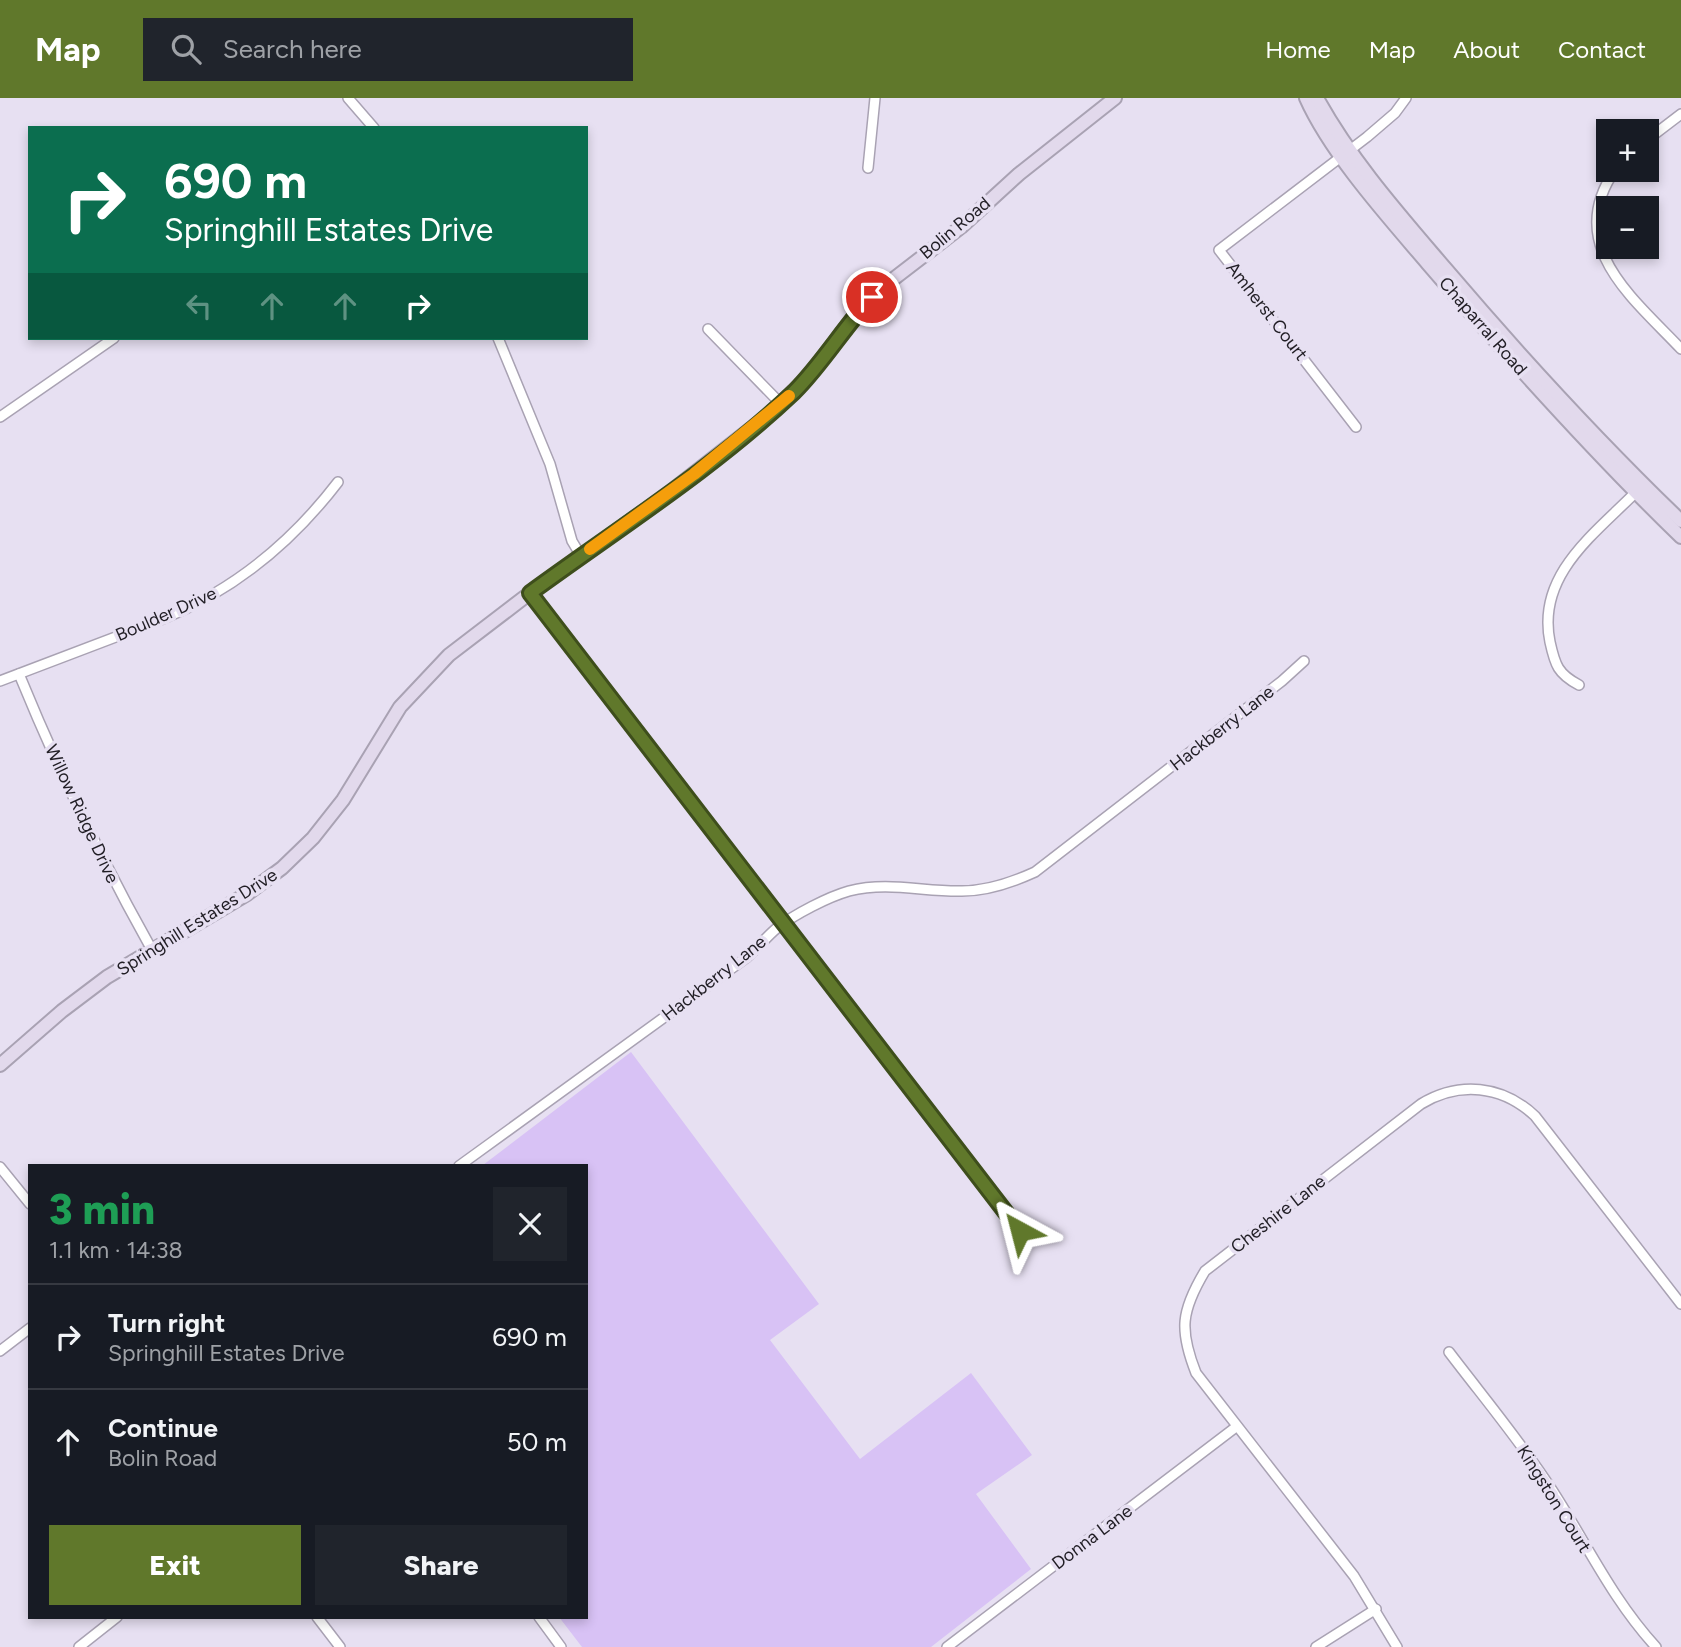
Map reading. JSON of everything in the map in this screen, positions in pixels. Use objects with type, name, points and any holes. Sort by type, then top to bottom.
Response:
[{"type":"street","points":[[348,98],[372,126]]},
{"type":"street","points":[[868,168],[875,98]]},
{"type":"street","name":"Bolin Road","points":[[581,556],[694,474],[781,404],[806,379],[852,319],[878,292],[961,227],[1012,180],[1115,98]]},
{"type":"street","name":"Chaparral Road","points":[[1306,98],[1320,125],[1681,537]]},
{"type":"street","name":"Chaparral Road","points":[[1317,98],[1346,153]]},
{"type":"street","points":[[1346,153],[1389,119],[1406,98]]},
{"type":"street","points":[[1659,131],[1681,114]]},
{"type":"street","name":"Amherst Court","points":[[1346,153],[1219,250],[1356,427]]},
{"type":"street","points":[[1609,182],[1598,213],[1598,234],[1603,256],[1615,278],[1681,349]]},
{"type":"street","points":[[708,329],[781,404]]},
{"type":"street","points":[[0,417],[111,340]]},
{"type":"street","points":[[499,340],[550,464],[572,541],[581,556]]},
{"type":"street","name":"Boulder Drive","points":[[0,681],[189,608],[226,588],[281,545],[338,482]]},
{"type":"street","points":[[1579,685],[1560,672],[1553,652],[1548,612],[1555,584],[1575,554],[1640,489]]},
{"type":"street","name":"Chaparral Road","points":[[1640,489],[1681,522]]},
{"type":"street","name":"Springhill Estates Drive","points":[[0,1065],[83,994],[247,894],[290,861],[313,838],[343,800],[411,692],[459,645],[581,556]]},
{"type":"street","points":[[530,593],[1020,1231]]},
{"type":"street","name":"Hackberry Lane","points":[[462,1164],[746,958],[784,924],[829,899],[860,889],[897,886],[968,891],[1002,885],[1035,872],[1282,681],[1304,661]]},
{"type":"street","name":"Willow Ridge Drive","points":[[19,674],[88,829],[120,894],[152,950]]},
{"type":"street","name":"Cheshire Lane","points":[[1397,1647],[1354,1576],[1195,1373],[1185,1346],[1185,1320],[1191,1294],[1205,1271],[1432,1097],[1454,1090],[1485,1089],[1510,1098],[1528,1109],[1681,1304]]},
{"type":"street","points":[[0,1167],[28,1202]]},
{"type":"street","points":[[0,1351],[28,1330]]},
{"type":"street","name":"Kingston Court","points":[[1449,1352],[1540,1472],[1607,1585],[1656,1647]]},
{"type":"street","name":"Donna Lane","points":[[947,1647],[1236,1427]]},
{"type":"street","points":[[1316,1647],[1376,1609]]},
{"type":"street","points":[[79,1647],[114,1619]]},
{"type":"street","points":[[319,1619],[340,1647]]},
{"type":"street","points":[[540,1619],[561,1647]]},
{"type":"shaded area","points":[[631,1052],[819,1304],[770,1340],[860,1459],[971,1373],[1032,1455],[976,1494],[1031,1569],[931,1647],[582,1647],[561,1619],[588,1619],[588,1164],[484,1164]]},
{"type":"slow traffic","points":[[590,549],[694,474],[789,396]]},
{"type":"route","points":[[872,297],[804,382],[767,416],[694,474],[530,593],[1020,1231]]}]
